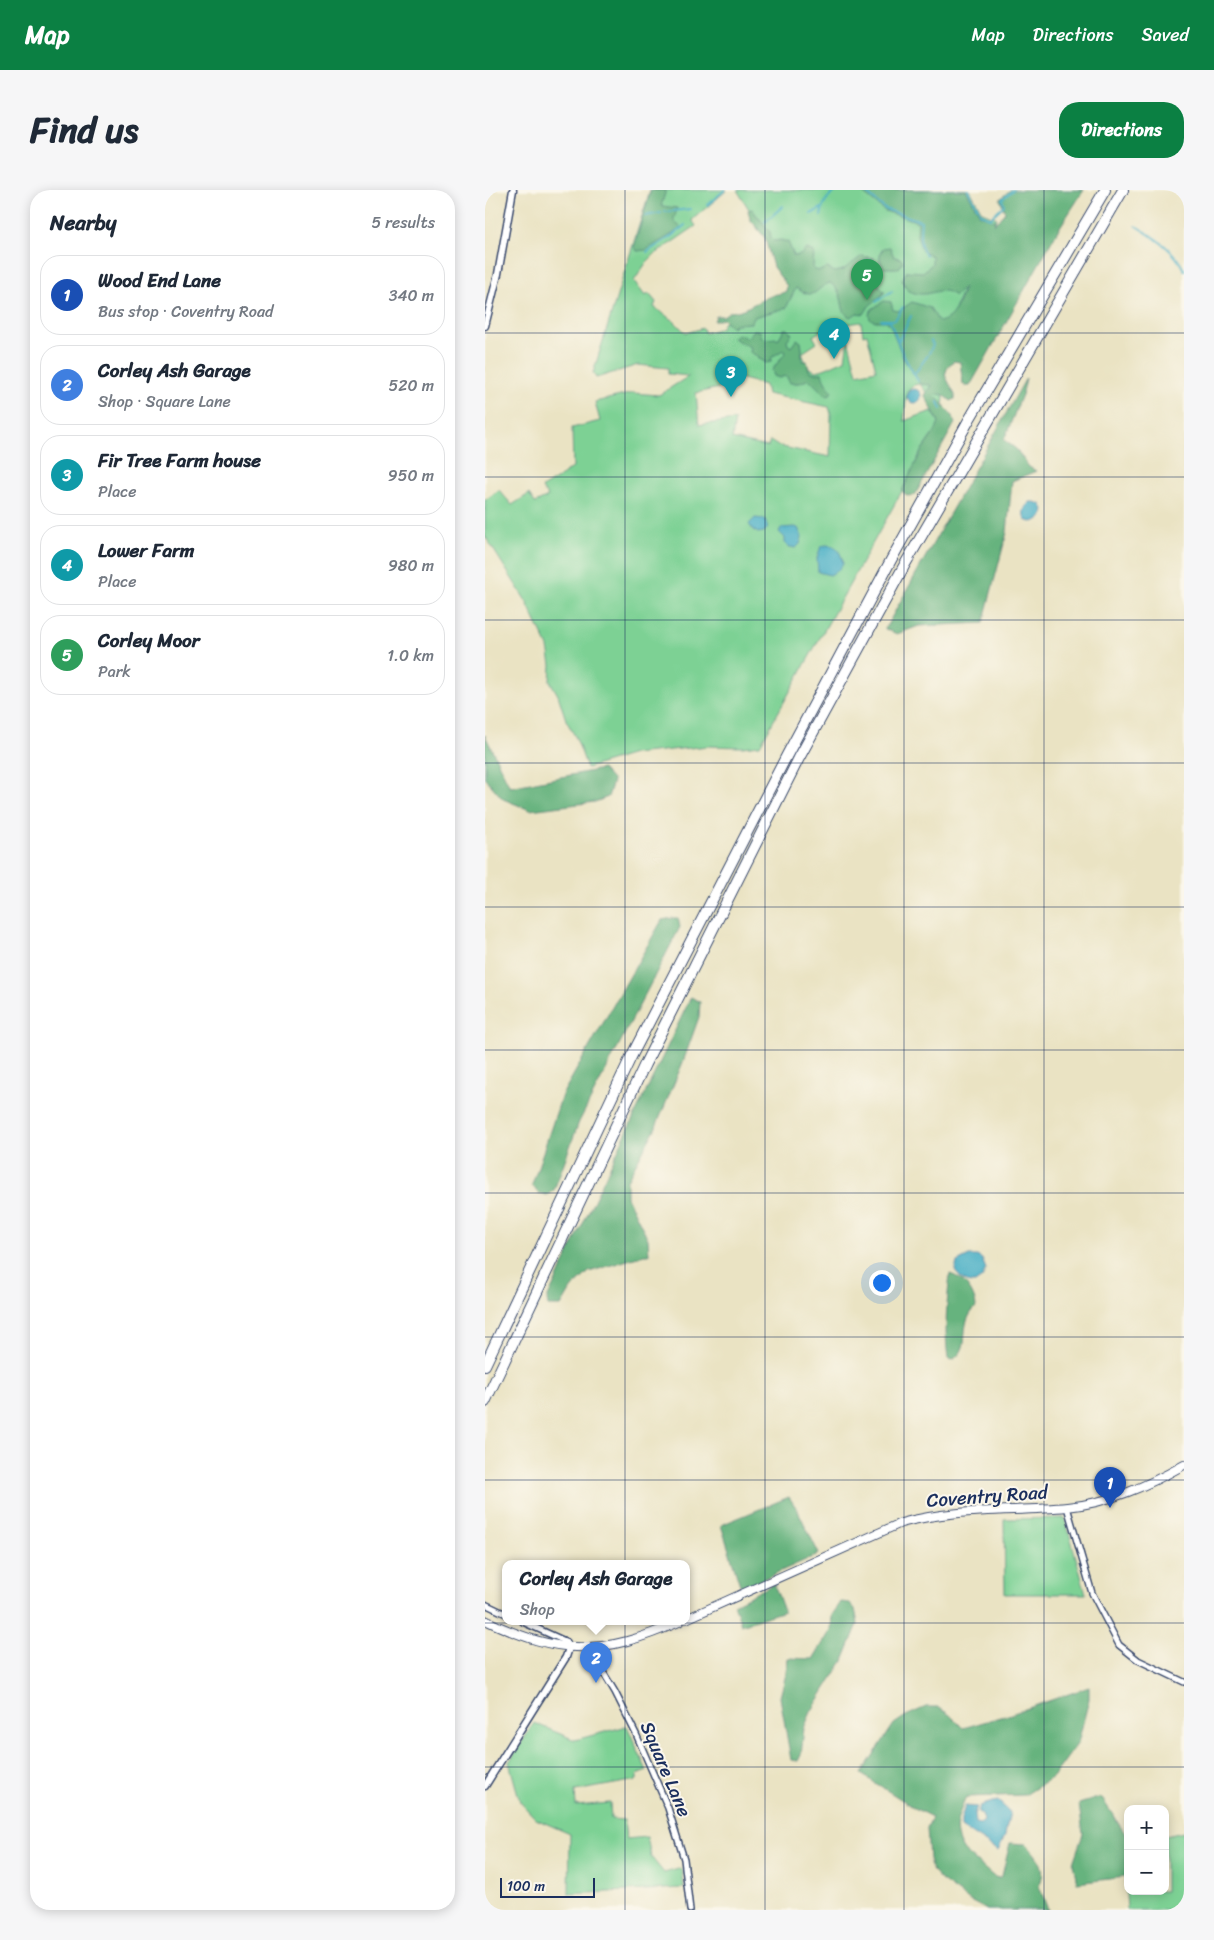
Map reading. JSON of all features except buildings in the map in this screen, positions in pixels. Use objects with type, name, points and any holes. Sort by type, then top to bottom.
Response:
[{"type":"highway","points":[[485,1365],[630,1059],[787,755],[891,560],[969,420],[1105,190]]},
{"type":"highway","points":[[485,1402],[645,1064],[799,758],[904,566],[1123,190]]},
{"type":"main road","name":"Coventry Road","points":[[690,1616],[852,1543],[901,1523],[923,1517],[957,1512],[1067,1507],[1090,1503],[1130,1492],[1184,1465]]},
{"type":"main road","points":[[485,1620],[536,1641],[569,1648],[616,1644],[636,1639],[671,1625]]},
{"type":"street","points":[[485,326],[498,274],[513,190]]},
{"type":"street","points":[[1067,1507],[1092,1593],[1119,1644],[1138,1660],[1184,1682]]},
{"type":"street","points":[[485,1604],[502,1612]]},
{"type":"street","points":[[485,1786],[566,1657],[569,1648],[567,1642],[530,1625]]},
{"type":"street","name":"Square Lane","points":[[591,1647],[597,1662],[636,1734],[668,1808],[684,1858],[690,1910]]},
{"type":"green space","points":[[650,190],[727,190],[692,220],[696,226],[655,254],[646,263],[634,281],[645,296],[649,294],[656,302],[654,307],[675,322],[686,333],[703,328],[705,333],[721,328],[724,322],[789,291],[768,240],[737,190],[970,190],[982,212],[997,218],[964,285],[955,310],[940,377],[944,398],[943,406],[936,406],[920,384],[914,385],[907,392],[904,421],[932,411],[939,422],[936,430],[922,450],[902,491],[760,745],[742,747],[708,746],[634,754],[587,768],[577,740],[566,720],[558,695],[550,681],[551,665],[548,647],[526,601],[485,536],[485,500],[499,490],[512,505],[529,494],[535,503],[548,497],[542,488],[573,468],[572,428],[600,421],[595,402],[633,393],[659,395],[689,376],[668,374],[668,368],[638,365],[596,378],[593,373]],"holes":[[[861,322],[863,335],[867,334],[876,370],[857,374],[848,339],[845,360],[815,371],[807,366],[802,353],[817,343],[813,336],[827,327]],[[735,377],[765,385],[767,394],[829,407],[831,414],[830,457],[778,446],[770,441],[768,447],[732,439],[735,420],[699,425],[696,393],[732,385]]]},
{"type":"green space","points":[[651,190],[666,190],[661,206],[677,208],[674,221],[682,228],[646,250],[637,251],[634,247]]},
{"type":"green space","points":[[859,190],[966,190],[980,215],[995,220],[994,225],[1005,212],[1000,199],[1010,190],[1084,190],[1058,230],[970,386],[963,384],[960,362],[954,361],[948,366],[945,375],[955,395],[955,399],[951,401],[944,395],[939,394],[935,396],[953,416],[955,423],[915,495],[907,496],[902,491],[922,450],[936,430],[939,422],[925,396],[931,385],[920,384],[904,360],[887,321],[870,319],[869,314],[872,309],[884,301],[891,302],[893,310],[899,311],[912,302],[930,308],[939,322],[953,313],[964,287],[955,296],[945,291],[920,294],[908,291],[902,280],[907,271],[923,272],[932,264],[932,256],[922,251],[917,235],[918,222],[885,211]]},
{"type":"green space","points":[[752,209],[770,232],[771,238],[774,241],[788,242],[794,256],[800,255],[807,249],[814,252],[813,269],[819,271],[827,268],[835,272],[843,270],[862,256],[873,258],[876,263],[876,278],[884,293],[869,306],[864,314],[857,313],[851,317],[844,312],[839,293],[830,283],[812,294],[796,288],[786,308],[754,317],[751,323],[735,324],[732,327],[723,319],[714,321],[716,316],[735,312],[786,291],[787,286],[773,267],[765,238],[750,219],[748,210]]},
{"type":"green space","points":[[890,247],[894,257],[900,258],[903,262],[899,268],[884,268],[880,260],[883,248]]},
{"type":"green space","points":[[784,329],[788,329],[792,334],[787,340],[788,345],[791,347],[797,339],[801,342],[802,361],[807,361],[809,370],[814,373],[822,373],[825,382],[832,391],[829,396],[824,394],[809,379],[800,383],[790,383],[786,376],[779,378],[774,376],[772,370],[786,352],[783,350],[772,357],[771,362],[766,363],[750,352],[751,348],[733,338],[737,334],[747,338],[754,330],[760,331],[762,338],[775,338],[778,340]]},
{"type":"green space","points":[[1026,378],[1023,392],[1004,440],[1016,449],[1029,467],[1036,471],[1012,481],[1007,532],[983,623],[919,626],[897,634],[885,629]]},
{"type":"green space","points":[[485,735],[510,787],[602,769],[613,781],[608,797],[595,802],[530,810],[503,799],[485,778]]},
{"type":"green space","points":[[678,918],[680,927],[579,1122],[554,1190],[547,1195],[538,1193],[532,1185],[562,1095],[662,920]]},
{"type":"green space","points":[[691,997],[700,1002],[699,1017],[683,1062],[655,1129],[627,1180],[627,1197],[648,1239],[649,1255],[589,1272],[571,1289],[561,1306],[548,1306],[547,1299]]},
{"type":"green space","points":[[950,1274],[960,1279],[968,1287],[976,1307],[967,1321],[961,1352],[952,1360],[948,1358],[946,1337]]},
{"type":"green space","points":[[789,1497],[819,1554],[745,1587],[740,1585],[721,1525]]},
{"type":"green space","points":[[1065,1518],[1086,1594],[1005,1594],[1004,1519]]},
{"type":"green space","points":[[774,1584],[784,1611],[741,1625],[734,1604]]},
{"type":"green space","points":[[841,1602],[850,1603],[855,1609],[858,1624],[843,1661],[811,1712],[804,1728],[801,1755],[798,1761],[791,1760],[780,1697],[788,1658],[813,1659],[831,1630],[832,1615]]},
{"type":"green space","points":[[1089,1687],[1089,1699],[1078,1743],[1053,1777],[1025,1795],[966,1797],[958,1817],[956,1830],[957,1837],[964,1851],[993,1876],[998,1878],[1002,1876],[1010,1843],[1026,1844],[1038,1858],[1042,1868],[1042,1879],[1039,1886],[1048,1910],[987,1910],[970,1901],[941,1880],[932,1870],[929,1859],[927,1828],[932,1817],[861,1774],[894,1724],[926,1707],[938,1707],[950,1715],[963,1728],[1008,1715]]},
{"type":"green space","points":[[534,1723],[575,1740],[627,1726],[647,1771],[637,1775],[637,1780],[575,1791],[576,1806],[610,1803],[611,1819],[624,1820],[626,1839],[647,1837],[651,1857],[664,1873],[682,1868],[684,1888],[569,1894],[570,1834],[536,1819],[520,1802],[509,1762]]},
{"type":"green space","points":[[1101,1797],[1124,1832],[1124,1877],[1077,1883],[1073,1863],[1083,1834],[1079,1804]]},
{"type":"green space","points":[[1184,1832],[1184,1910],[1127,1910],[1126,1895],[1169,1895],[1169,1835]]},
{"type":"water","points":[[914,389],[919,391],[921,396],[919,401],[914,403],[909,401],[907,396],[909,391]]},
{"type":"water","points":[[1030,502],[1041,504],[1044,509],[1043,516],[1037,521],[1025,520],[1025,508]]},
{"type":"water","points":[[755,518],[765,519],[768,528],[764,532],[758,533],[749,524]]},
{"type":"water","points":[[781,528],[798,528],[802,537],[800,544],[796,548],[785,544],[785,538],[779,532]]},
{"type":"water","points":[[821,546],[834,547],[838,551],[843,564],[839,570],[830,575],[818,572],[817,558]]},
{"type":"water","points":[[969,1256],[977,1256],[982,1259],[986,1269],[982,1278],[975,1283],[963,1280],[955,1271],[957,1262]]},
{"type":"water","points":[[998,1801],[1010,1812],[1005,1835],[998,1851],[961,1827],[965,1806],[977,1807],[974,1814],[975,1823],[980,1824],[984,1821],[982,1815],[978,1812],[980,1806]]},
{"type":"waterway","points":[[707,205],[725,190]]},
{"type":"waterway","points":[[863,190],[885,209],[921,221],[921,243],[926,255]]},
{"type":"waterway","points":[[968,190],[981,214],[990,218],[1004,205],[1002,199],[1013,190]]},
{"type":"waterway","points":[[821,216],[825,202],[835,192]]},
{"type":"waterway","points":[[765,222],[783,206]]},
{"type":"waterway","points":[[811,214],[822,208]]},
{"type":"waterway","points":[[665,212],[690,209]]},
{"type":"waterway","points":[[645,216],[661,213]]},
{"type":"waterway","points":[[647,252],[685,225]]},
{"type":"waterway","points":[[1136,226],[1169,250],[1184,270]]},
{"type":"waterway","points":[[864,262],[872,260]]},
{"type":"waterway","points":[[876,302],[892,291]]},
{"type":"waterway","points":[[881,320],[895,320],[903,307]]},
{"type":"waterway","points":[[899,340],[911,316]]},
{"type":"waterway","points":[[890,321],[903,355],[918,381]]},
{"type":"waterway","points":[[929,353],[933,345],[931,341]]},
{"type":"waterway","points":[[915,373],[928,355]]},
{"type":"waterway","points":[[938,402],[941,409]]},
{"type":"place","name":"Corley Moor","points":[[867,300]]},
{"type":"place","name":"Lower Farm","points":[[834,359]]},
{"type":"place","name":"Fir Tree Farm house","points":[[731,397]]},
{"type":"place","name":"Wood End Lane","points":[[1110,1508]]},
{"type":"place","name":"Corley Ash Garage","points":[[596,1683]]}]
